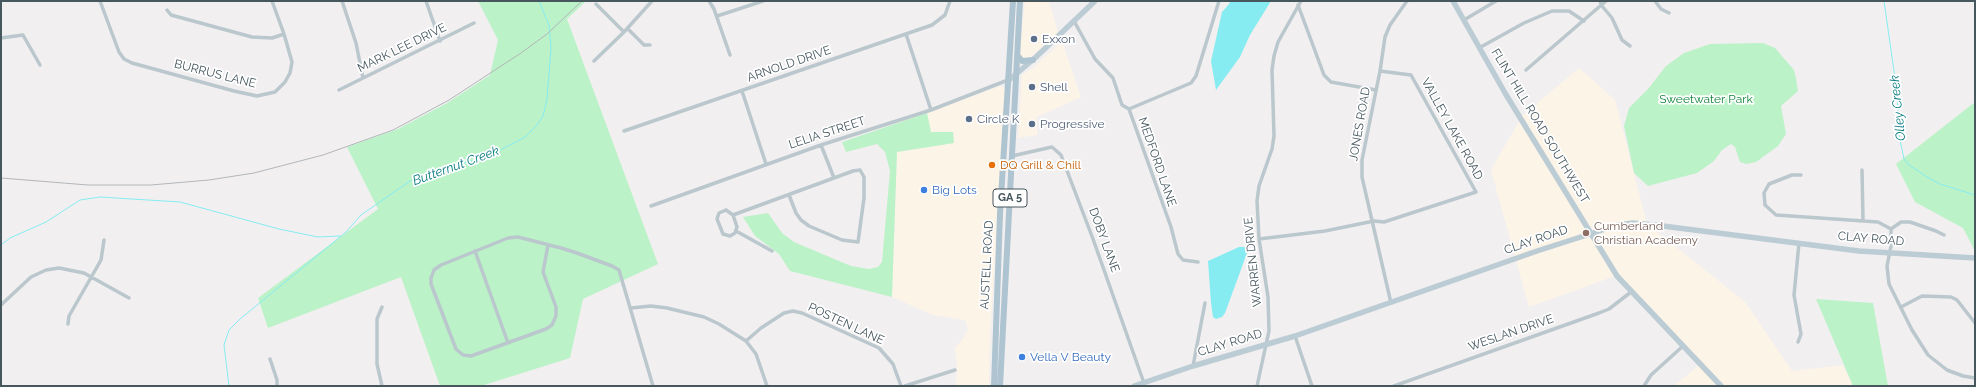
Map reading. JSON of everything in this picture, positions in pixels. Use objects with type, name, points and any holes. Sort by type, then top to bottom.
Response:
[{"type":"main road","name":"AUSTELL ROAD","points":[[994,386],[1000,214],[1013,1]]},
{"type":"main road","name":"AUSTELL ROAD","points":[[1000,386],[1020,1]]},
{"type":"main road","points":[[1017,55],[1022,61],[1033,60]]},
{"type":"street","name":"BURRUS LANE","points":[[100,1],[114,43],[124,59],[132,63],[257,96],[275,92],[290,72],[292,62],[272,1]]},
{"type":"street","points":[[342,1],[356,43],[364,78]]},
{"type":"street","points":[[426,1],[440,41]]},
{"type":"street","points":[[594,61],[628,29],[652,1]]},
{"type":"street","points":[[709,1],[717,16],[730,55]]},
{"type":"street","points":[[717,16],[762,1]]},
{"type":"street","name":"ARNOLD DRIVE","points":[[624,131],[906,34],[941,20],[950,1]]},
{"type":"street","points":[[1009,80],[1033,60],[1095,1]]},
{"type":"street","points":[[1129,109],[1191,83],[1196,76],[1219,1]]},
{"type":"street","name":"WARREN DRIVE","points":[[1258,386],[1269,331],[1268,297],[1259,239],[1257,201],[1259,186],[1272,149],[1274,136],[1272,70],[1274,56],[1278,42],[1301,1]]},
{"type":"street","name":"JONES ROAD","points":[[1391,303],[1374,221],[1362,177],[1362,160],[1380,71],[1385,37],[1390,25],[1407,1]]},
{"type":"street","name":"FLINT HILL ROAD SOUTHWEST","points":[[1453,1],[1479,48],[1613,270],[1631,292],[1721,386]]},
{"type":"street","points":[[1464,20],[1489,2],[1496,1]]},
{"type":"street","points":[[1600,1],[1602,6],[1612,18],[1622,40],[1630,46]]},
{"type":"street","points":[[1526,70],[1606,1]]},
{"type":"street","points":[[1655,1],[1661,9],[1669,13]]},
{"type":"street","points":[[596,4],[624,32]]},
{"type":"street","points":[[1298,5],[1324,75],[1332,82],[1376,90]]},
{"type":"street","points":[[167,10],[172,15],[252,37],[272,38],[284,34]]},
{"type":"street","points":[[1479,48],[1524,22],[1552,11],[1569,11],[1584,21]]},
{"type":"street","name":"MEDFORD LANE","points":[[1074,21],[1095,59],[1113,78],[1122,105],[1129,109],[1138,139],[1171,227],[1178,254],[1183,260],[1198,262]]},
{"type":"street","name":"MARK LEE DRIVE","points":[[339,90],[474,23]]},
{"type":"street","points":[[628,29],[644,45],[650,45]]},
{"type":"street","points":[[906,34],[931,110]]},
{"type":"street","points":[[1,38],[23,35],[40,65]]},
{"type":"street","name":"VALLEY LAKE ROAD","points":[[1259,239],[1325,231],[1374,221],[1384,222],[1476,192],[1411,75],[1380,71]]},
{"type":"street","name":"LELIA STREET","points":[[651,206],[821,145],[931,110],[1009,80]]},
{"type":"street","points":[[742,90],[766,164]]},
{"type":"street","points":[[821,145],[834,178]]},
{"type":"street","name":"DOBY LANE","points":[[1012,156],[1052,147],[1061,155],[1094,239],[1144,383]]},
{"type":"street","points":[[733,215],[834,178],[860,170],[864,177],[864,198],[858,242],[842,240],[805,223],[796,213],[789,195]]},
{"type":"street","points":[[1862,170],[1863,220]]},
{"type":"street","points":[[1802,175],[1792,175],[1769,184],[1764,193],[1765,205],[1776,215],[1863,220],[1878,222],[1891,229]]},
{"type":"street","points":[[723,210],[728,211],[733,215],[736,231],[730,236],[725,235],[722,232],[717,220],[719,213],[723,210]]},
{"type":"street","points":[[1891,229],[1901,222],[1910,222],[1936,230],[1944,236]]},
{"type":"street","name":"CLAY ROAD","points":[[1134,386],[1194,366],[1295,336],[1618,225],[1633,223],[1800,242],[1859,251],[1975,258]]},
{"type":"street","points":[[1891,229],[1887,266],[1889,284],[1912,330],[1928,354],[1948,370],[1963,376],[1975,378]]},
{"type":"street","points":[[736,231],[772,251]]},
{"type":"street","points":[[548,245],[543,272],[556,307],[554,321],[546,329],[471,356],[459,353],[454,346],[433,288],[431,278],[437,267],[512,237],[548,245],[577,253],[617,268],[621,272],[653,386]]},
{"type":"street","points":[[68,324],[69,316],[102,256],[104,240]]},
{"type":"street","points":[[1798,342],[1801,334],[1794,295],[1800,242]]},
{"type":"street","points":[[475,251],[508,343]]},
{"type":"street","points":[[1,305],[24,282],[46,270],[68,268],[92,276],[129,298]]},
{"type":"street","name":"WESLAN DRIVE","points":[[1394,386],[1599,313],[1609,309],[1631,292]]},
{"type":"street","points":[[1900,307],[1922,296],[1950,297],[1961,305],[1975,323]]},
{"type":"street","points":[[1194,366],[1205,303]]},
{"type":"street","points":[[382,307],[377,319],[377,364],[382,386]]},
{"type":"street","points":[[631,308],[658,307],[704,317],[719,324],[746,341],[756,354],[767,386]]},
{"type":"street","name":"POSTEN LANE","points":[[746,341],[761,328],[784,313],[793,311],[802,313],[879,348],[893,364],[902,386]]},
{"type":"street","points":[[1295,336],[1312,386]]},
{"type":"street","points":[[1644,386],[1651,375],[1683,346]]},
{"type":"street","points":[[270,359],[277,380],[277,386]]},
{"type":"street","points":[[905,386],[955,370]]},
{"type":"shaded area","points":[[1025,1],[1049,1],[1058,33],[1030,58],[1025,60],[1019,54]]},
{"type":"shaded area","points":[[1062,41],[1081,97],[1037,117],[1037,135],[1018,138],[1022,75],[1033,68]]},
{"type":"shaded area","points":[[1579,68],[1615,100],[1647,224],[1745,302],[1792,371],[1843,365],[1853,386],[1673,386],[1701,364],[1615,276],[1529,307],[1491,170],[1522,116]]},
{"type":"shaded area","points":[[1001,86],[1006,90],[990,334],[989,386],[956,386],[957,363],[955,348],[963,339],[968,329],[965,320],[933,315],[892,297],[897,152],[954,143],[931,132],[927,113]]},
{"type":"green space","points":[[478,1],[586,1],[567,19],[658,264],[583,299],[570,358],[481,386],[440,386],[401,277],[268,328],[258,298],[378,209],[347,147],[398,129],[447,103],[490,75],[498,40]]},
{"type":"green space","name":"Sweetwater Park","points":[[1763,43],[1775,48],[1794,70],[1798,91],[1781,106],[1786,134],[1778,146],[1756,162],[1746,164],[1740,162],[1735,147],[1731,144],[1722,150],[1714,161],[1697,173],[1648,186],[1634,173],[1624,126],[1629,108],[1648,89],[1666,66],[1684,53],[1710,44]]},
{"type":"green space","points":[[1975,102],[1975,251],[1963,228],[1915,202],[1896,164]]},
{"type":"green space","points":[[927,113],[931,132],[953,132],[954,143],[897,152],[892,297],[790,271],[779,254],[755,236],[743,217],[768,213],[782,233],[794,242],[851,266],[869,269],[878,267],[882,262],[890,171],[885,152],[877,144],[846,152],[842,142]]},
{"type":"green space","points":[[1816,299],[1873,303],[1888,386],[1853,386]]},
{"type":"water","points":[[1230,1],[1271,1],[1250,35],[1240,57],[1216,90],[1211,61],[1222,12]]},
{"type":"water","points":[[1239,247],[1245,247],[1247,249],[1247,253],[1225,313],[1222,317],[1216,319],[1213,317],[1211,303],[1208,261]]},
{"type":"waterway","name":"Butternut Creek","points":[[229,386],[224,345],[229,330],[240,319],[346,232],[361,215],[413,179],[430,178],[456,165],[489,156],[525,137],[537,125],[543,116],[547,99],[551,48],[549,25],[539,1]]},
{"type":"waterway","name":"Olley Creek","points":[[1884,1],[1897,92],[1899,135],[1904,159],[1909,165],[1940,184],[1975,195]]},
{"type":"waterway","points":[[1,245],[10,238],[46,222],[80,200],[100,197],[180,202],[279,229],[318,237],[340,236]]},
{"type":"railway","points":[[1,178],[88,185],[151,185],[209,180],[254,173],[323,155],[393,130],[449,100],[521,53],[547,34],[582,1]]},
{"type":"place","name":"Exxon","points":[[1034,39]]},
{"type":"place","name":"Shell","points":[[1032,87]]},
{"type":"place","name":"Circle K","points":[[969,119]]},
{"type":"place","name":"Progressive","points":[[1032,124]]},
{"type":"place","name":"DQ Grill & Chill","points":[[992,165]]},
{"type":"place","name":"Big Lots","points":[[924,190]]},
{"type":"place","name":"Cumberland Christian Academy","points":[[1586,233]]},
{"type":"place","name":"Vella V Beauty","points":[[1022,357]]}]
